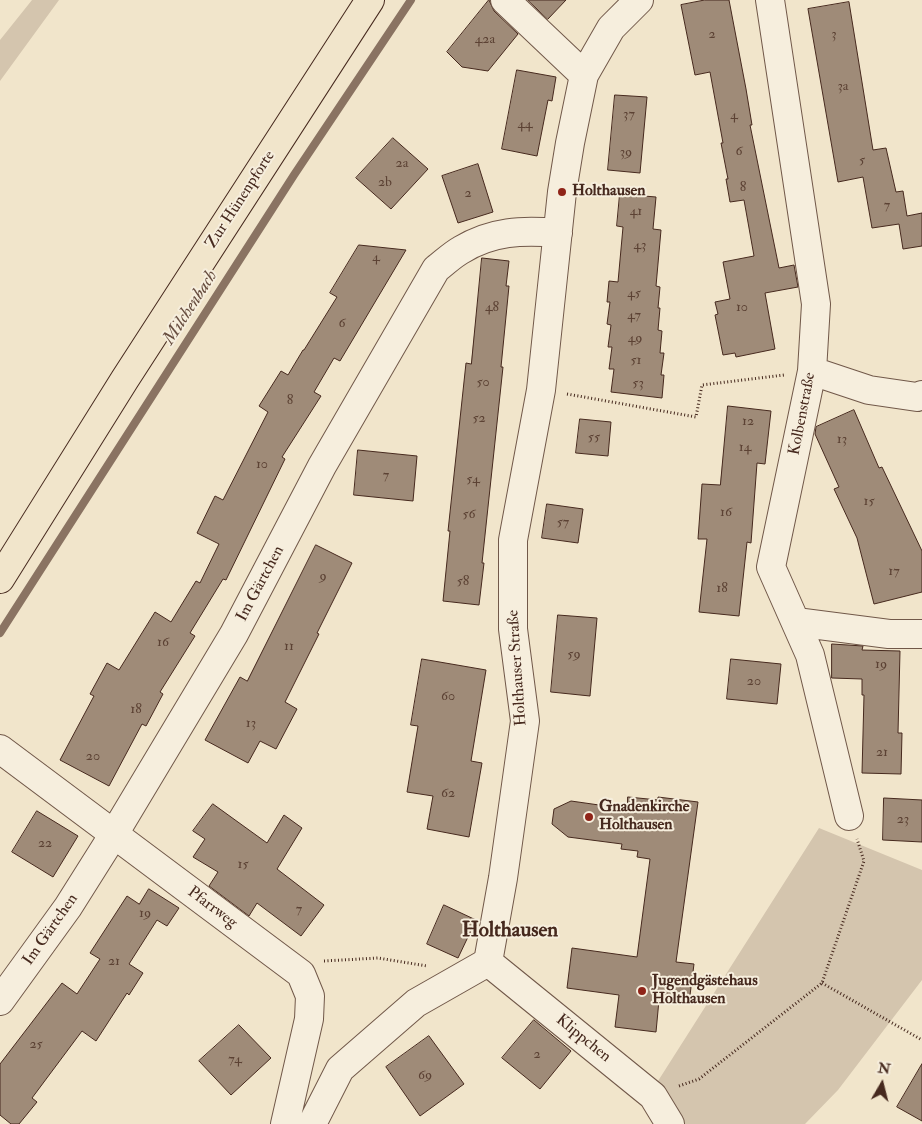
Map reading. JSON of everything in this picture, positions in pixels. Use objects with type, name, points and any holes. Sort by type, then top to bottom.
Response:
[{"type":"main road","name":"Zur Hünenpforte","points":[[0,578],[125,379],[370,0]]},
{"type":"street","points":[[505,0],[584,75]]},
{"type":"street","name":"Holthauser Straße","points":[[488,962],[504,878],[525,721],[513,629],[513,540],[541,390],[570,144],[584,75],[612,28],[639,0]]},
{"type":"street","name":"Kolbenstraße","points":[[770,0],[816,304],[812,371],[771,567],[810,655],[850,816]]},
{"type":"street","name":"Im Gärtchen","points":[[0,1001],[68,907],[234,634],[322,466],[436,269],[460,250],[492,235],[528,230],[558,233]]},
{"type":"street","points":[[812,371],[869,390],[917,397],[922,395]]},
{"type":"street","points":[[796,622],[889,634],[922,634]]},
{"type":"street","name":"Pfarrweg","points":[[0,749],[301,974],[310,996],[309,1019],[285,1124]]},
{"type":"street","points":[[312,1124],[340,1069],[416,1003],[488,962]]},
{"type":"street","name":"Klippchen","points":[[488,962],[652,1096],[670,1124]]},
{"type":"path","points":[[541,390],[696,416],[702,385],[812,371]]},
{"type":"path","points":[[652,1096],[699,1079],[822,983],[864,861],[850,816]]},
{"type":"path","points":[[293,968],[315,962],[378,958],[430,966],[464,976]]},
{"type":"path","points":[[822,983],[922,1040]]},
{"type":"shaded area","points":[[32,0],[59,0],[0,81],[0,40]]},
{"type":"shaded area","points":[[819,828],[922,870],[922,980],[838,1090],[805,1124],[677,1124],[651,1092]]},
{"type":"building","points":[[489,0],[494,11],[518,34],[488,71],[462,67],[447,52]]},
{"type":"building","points":[[528,0],[566,0],[548,19]]},
{"type":"building","points":[[705,0],[729,0],[746,89],[752,125],[750,125],[779,268],[794,265],[798,287],[765,293],[775,349],[736,357],[735,353],[723,355],[715,315],[718,314],[715,302],[730,299],[723,262],[754,256],[744,200],[730,202],[721,143],[723,143],[710,72],[695,75],[681,5]]},
{"type":"building","points":[[849,2],[873,150],[886,148],[896,192],[903,191],[907,216],[922,213],[922,246],[903,249],[899,224],[872,228],[863,177],[838,182],[808,9]]},
{"type":"building","points":[[517,70],[556,77],[552,101],[548,100],[537,156],[502,149]]},
{"type":"building","points":[[615,95],[647,97],[640,173],[608,170]]},
{"type":"building","points":[[393,138],[428,169],[391,209],[356,178]]},
{"type":"building","points":[[478,164],[493,212],[458,223],[442,176]]},
{"type":"building","points":[[620,194],[656,197],[653,229],[661,230],[656,286],[660,287],[658,330],[662,331],[660,353],[664,353],[661,375],[664,375],[662,398],[611,392],[614,369],[609,369],[612,347],[608,347],[611,325],[607,324],[610,302],[607,302],[609,281],[618,282],[623,227],[617,226]]},
{"type":"building","points":[[359,245],[406,250],[340,361],[334,358],[314,392],[321,396],[282,457],[285,459],[226,580],[223,579],[190,633],[195,636],[160,692],[163,694],[146,726],[142,724],[109,786],[60,760],[94,696],[90,694],[107,663],[119,670],[155,612],[171,622],[196,581],[200,583],[219,544],[197,533],[215,496],[223,500],[268,412],[259,406],[281,371],[288,375],[337,297],[330,293]]},
{"type":"building","points":[[482,258],[509,261],[506,286],[509,286],[501,367],[503,367],[479,605],[443,601],[450,531],[448,531],[466,363],[471,364]]},
{"type":"building","points":[[728,406],[771,411],[765,464],[757,463],[751,543],[747,542],[739,616],[699,612],[707,539],[698,539],[702,484],[720,485]]},
{"type":"building","points":[[854,410],[879,468],[882,467],[922,551],[922,592],[874,604],[857,538],[834,489],[839,487],[815,434],[816,427]]},
{"type":"building","points":[[580,419],[611,422],[608,456],[576,453]]},
{"type":"building","points":[[358,450],[417,456],[413,501],[354,495]]},
{"type":"building","points":[[547,504],[583,509],[578,543],[542,538]]},
{"type":"building","points":[[316,545],[352,563],[285,702],[297,709],[276,749],[260,741],[248,763],[205,740],[240,677],[247,681]]},
{"type":"building","points":[[558,615],[597,618],[590,696],[551,692]]},
{"type":"building","points":[[832,644],[863,646],[862,650],[900,651],[898,733],[902,733],[901,774],[862,773],[864,695],[862,695],[862,679],[832,678]]},
{"type":"building","points":[[422,659],[486,670],[471,761],[482,763],[469,837],[427,829],[433,796],[407,792],[418,726],[411,725]]},
{"type":"building","points":[[731,659],[781,664],[777,704],[727,699]]},
{"type":"building","points":[[628,797],[658,800],[658,797],[698,802],[676,962],[694,964],[689,1003],[659,1000],[656,1032],[615,1027],[619,995],[567,988],[572,948],[637,957],[650,859],[637,857],[638,851],[621,849],[622,844],[568,837],[552,824],[554,809],[571,801],[627,809]]},
{"type":"building","points":[[884,798],[922,800],[922,842],[883,840]]},
{"type":"building","points":[[213,804],[267,843],[284,815],[302,828],[277,869],[324,905],[301,936],[257,903],[249,916],[209,886],[218,872],[193,857],[205,839],[193,831]]},
{"type":"building","points":[[37,811],[78,836],[53,877],[12,852]]},
{"type":"building","points":[[149,889],[179,908],[167,926],[157,920],[129,964],[143,973],[129,995],[127,993],[96,1041],[82,1031],[32,1098],[37,1102],[19,1124],[11,1124],[0,1115],[0,1064],[62,983],[77,994],[100,959],[90,953],[127,896],[139,904]]},
{"type":"building","points":[[444,905],[476,920],[458,958],[427,944]]},
{"type":"building","points":[[534,1020],[571,1051],[540,1089],[502,1058]]},
{"type":"building","points":[[239,1025],[271,1058],[231,1095],[199,1061]]},
{"type":"building","points":[[429,1036],[464,1084],[420,1116],[386,1067]]},
{"type":"building","points":[[922,1064],[922,1121],[897,1107]]},
{"type":"waterway","name":"Milchenbach","points":[[0,633],[294,175],[411,0]]},
{"type":"place","name":"Holthausen","points":[[562,192]]},
{"type":"place","name":"Gnadenkirche Holthausen","points":[[589,817]]},
{"type":"place","name":"Jugendgästehaus Holthausen","points":[[642,991]]},
{"type":"district","name":"Holthausen","points":[[510,931]]}]
